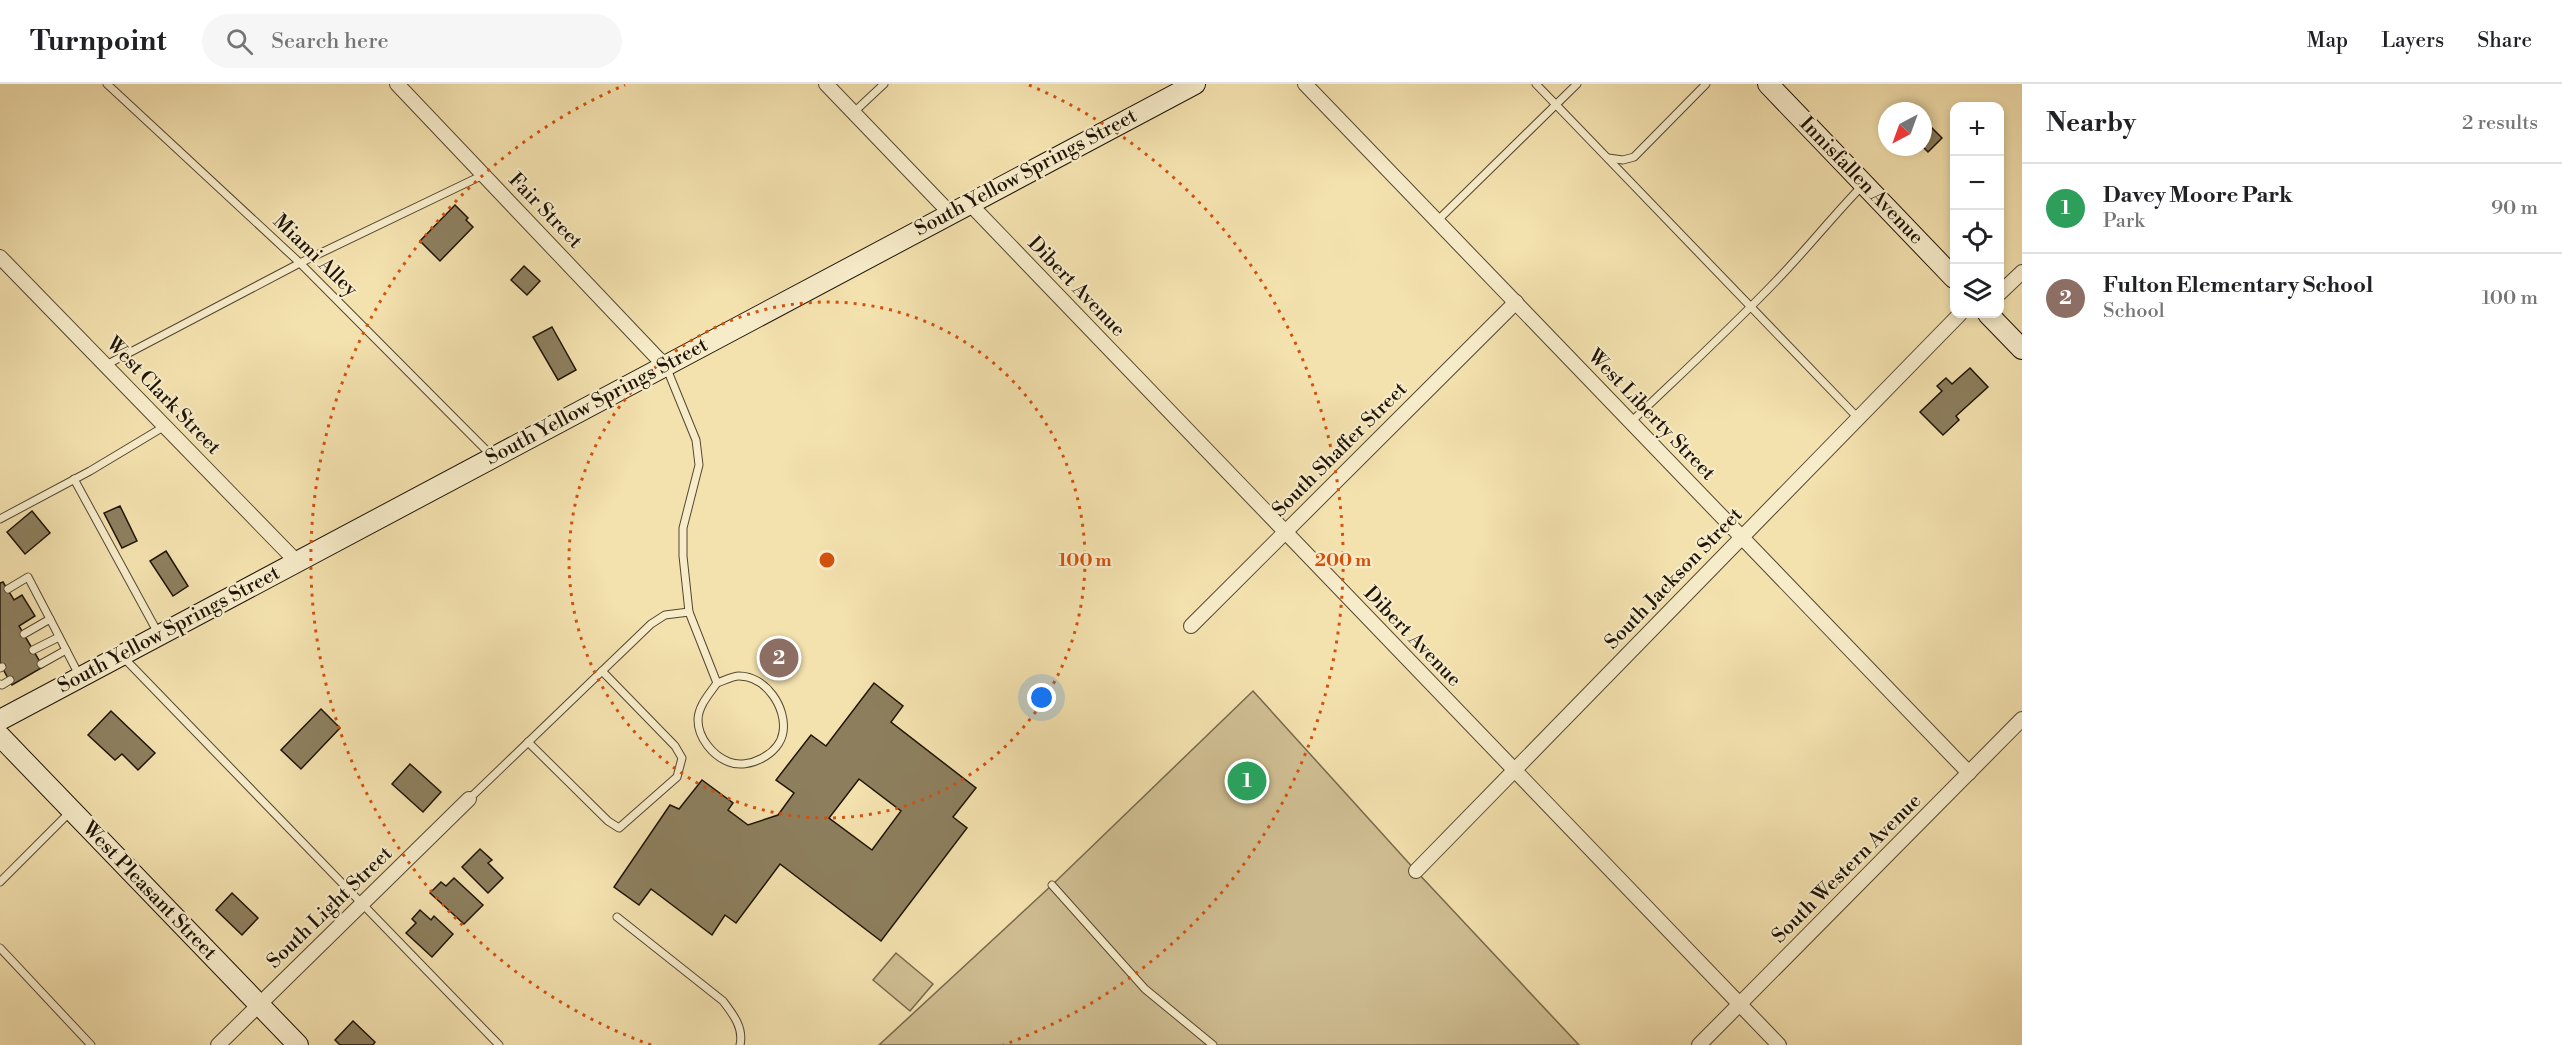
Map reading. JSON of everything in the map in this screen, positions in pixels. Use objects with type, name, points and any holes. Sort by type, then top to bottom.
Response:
[{"type":"main road","name":"South Yellow Springs Street","points":[[0,720],[969,204],[1169,90],[1195,84]]},
{"type":"main road","name":"Innisfallen Avenue","points":[[1768,84],[1950,274]]},
{"type":"main road","points":[[1992,318],[2022,349]]},
{"type":"main road","name":"West Pleasant Street","points":[[0,736],[298,1045]]},
{"type":"street","name":"Fair Street","points":[[396,84],[665,366]]},
{"type":"street","points":[[826,84],[950,213]]},
{"type":"street","name":"West Liberty Street","points":[[1305,84],[1969,773]]},
{"type":"street","name":"Dibert Avenue","points":[[969,204],[1779,1045]]},
{"type":"street","name":"West Clark Street","points":[[0,257],[297,562]]},
{"type":"street","points":[[2004,289],[2022,272]]},
{"type":"street","name":"South Shaffer Street","points":[[1191,626],[1516,302]]},
{"type":"street","name":"South Jackson Street","points":[[1416,871],[1956,318]]},
{"type":"street","name":"South Western Avenue","points":[[1699,1045],[2022,719]]},
{"type":"street","name":"South Light Street","points":[[218,1045],[469,799]]},
{"type":"lane","name":"Miami Alley","points":[[107,84],[300,263],[493,457]]},
{"type":"lane","points":[[853,112],[884,84]]},
{"type":"lane","points":[[1536,84],[1858,418]]},
{"type":"lane","points":[[1437,221],[1577,84]]},
{"type":"lane","points":[[1608,158],[1623,160],[1635,157],[1706,84]]},
{"type":"lane","points":[[106,365],[300,263],[483,175]]},
{"type":"lane","points":[[1631,422],[1752,306],[1864,184]]},
{"type":"lane","points":[[665,366],[696,440],[699,465],[683,528],[683,556],[689,612],[717,683]]},
{"type":"lane","points":[[0,519],[165,426]]},
{"type":"lane","points":[[74,479],[159,635]]},
{"type":"lane","points":[[8,589],[28,577],[80,677]]},
{"type":"lane","points":[[469,799],[651,624],[665,615],[689,612]]},
{"type":"lane","points":[[24,634],[50,619]]},
{"type":"lane","points":[[33,650],[59,637]]},
{"type":"lane","points":[[41,664],[66,650]]},
{"type":"lane","points":[[122,655],[499,1045]]},
{"type":"lane","points":[[528,742],[608,821],[619,828],[677,777],[681,758],[675,746],[602,671]]},
{"type":"lane","points":[[739,676],[759,682],[772,693],[781,712],[783,733],[773,750],[757,761],[736,765],[719,758],[704,740],[698,719],[704,701],[717,683],[739,676]]},
{"type":"lane","points":[[0,684],[10,680]]},
{"type":"lane","points":[[0,882],[72,811]]},
{"type":"lane","points":[[1052,885],[1145,989],[1213,1045]]},
{"type":"lane","points":[[617,917],[723,1001],[735,1018],[742,1036],[740,1045]]},
{"type":"lane","points":[[0,948],[92,1045]]},
{"type":"shaded area","points":[[1253,691],[1416,871],[1579,1045],[879,1045],[1052,885]]},
{"type":"shaded area","points":[[896,953],[933,984],[910,1011],[873,980]]},
{"type":"building","points":[[1932,128],[1942,138],[1932,148]]},
{"type":"building","points":[[455,205],[468,218],[466,220],[473,227],[440,261],[420,241]]},
{"type":"building","points":[[524,266],[540,281],[527,295],[511,280]]},
{"type":"building","points":[[552,327],[576,370],[558,380],[533,337]]},
{"type":"building","points":[[1970,368],[1988,387],[1956,416],[1959,420],[1943,435],[1920,412],[1942,391],[1937,386],[1946,378],[1952,384]]},
{"type":"building","points":[[120,506],[137,541],[122,548],[104,513]]},
{"type":"building","points":[[32,511],[50,533],[25,554],[7,532]]},
{"type":"building","points":[[166,551],[188,586],[173,596],[150,561]]},
{"type":"building","points":[[3,582],[14,600],[22,595],[35,616],[19,626],[43,667],[12,685],[0,664],[0,583]]},
{"type":"building","points":[[874,683],[903,706],[891,722],[976,788],[953,817],[967,828],[881,941],[780,864],[736,923],[725,915],[712,935],[651,889],[639,905],[614,887],[670,805],[679,809],[702,780],[733,803],[728,810],[748,825],[778,815],[794,793],[776,780],[811,735],[826,746]],"holes":[[[859,779],[901,811],[872,850],[829,818]]]},
{"type":"building","points":[[321,709],[340,728],[301,769],[281,750]]},
{"type":"building","points":[[111,711],[155,753],[138,770],[122,754],[115,760],[88,735]]},
{"type":"building","points":[[410,764],[441,792],[423,812],[392,784]]},
{"type":"building","points":[[480,849],[492,860],[488,863],[503,878],[488,893],[462,867]]},
{"type":"building","points":[[454,878],[483,905],[464,924],[430,893],[441,882],[446,886]]},
{"type":"building","points":[[232,893],[258,918],[242,935],[216,910]]},
{"type":"building","points":[[420,910],[431,920],[434,916],[453,934],[432,957],[406,933],[416,923],[412,919]]},
{"type":"building","points":[[353,1021],[375,1042],[373,1045],[340,1045],[335,1040]]},
{"type":"place","name":"Fulton Elementary School","points":[[779,658]]},
{"type":"place","name":"Davey Moore Park","points":[[1247,781]]}]
